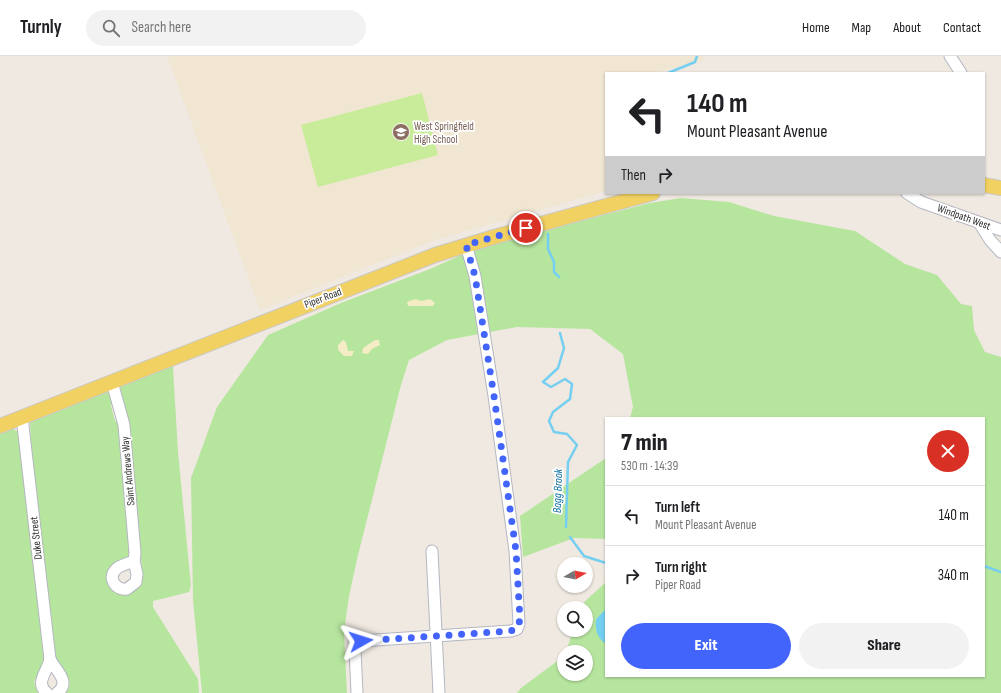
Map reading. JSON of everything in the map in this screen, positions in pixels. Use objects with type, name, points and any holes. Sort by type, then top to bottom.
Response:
[{"type":"main road","points":[[985,185],[1001,188]]},
{"type":"main road","name":"Piper Road","points":[[0,426],[399,269],[466,245],[649,194]]},
{"type":"street","points":[[950,56],[960,72]]},
{"type":"street","name":"Windpath West","points":[[909,194],[921,202],[980,224],[1001,230]]},
{"type":"street","points":[[980,224],[990,240],[1001,252]]},
{"type":"street","points":[[357,693],[356,645],[364,639],[511,631],[517,628],[520,619],[516,551],[489,356],[475,276],[466,245]]},
{"type":"street","name":"Saint Andrews Way","points":[[112,382],[124,425],[135,553],[134,561]]},
{"type":"street","name":"Duke Street","points":[[22,417],[50,659],[41,680],[42,688],[47,693]]},
{"type":"street","points":[[432,551],[439,693]]},
{"type":"street","name":"Duke Street","points":[[50,659],[63,679],[63,687],[58,693]]},
{"type":"shaded area","name":"West Springfield High School","points":[[167,56],[703,56],[704,60],[657,72],[605,72],[605,191],[435,240],[260,310]]},
{"type":"green space","points":[[422,93],[438,155],[318,187],[301,125]]},
{"type":"green space","points":[[681,198],[729,202],[774,216],[855,231],[905,264],[937,275],[961,304],[972,306],[974,330],[985,352],[1001,357],[1001,693],[517,693],[521,688],[557,661],[557,681],[593,681],[593,645],[568,645],[571,637],[593,637],[593,601],[585,601],[605,583],[605,677],[985,677],[985,417],[630,417],[633,407],[623,354],[590,329],[517,327],[447,340],[409,360],[401,385],[349,596],[344,632],[347,693],[202,693],[193,600],[191,478],[217,407],[268,335],[341,303],[430,269],[477,248],[650,203]]},
{"type":"green space","points":[[172,364],[178,452],[191,586],[189,592],[153,601],[153,607],[198,679],[199,693],[65,693],[70,683],[54,655],[32,462],[30,422],[107,391],[110,393],[113,402],[111,406],[115,421],[119,424],[130,551],[128,558],[111,566],[108,578],[120,594],[132,593],[140,586],[142,569],[128,421],[120,386]]},
{"type":"green space","points":[[12,428],[18,432],[33,551],[44,661],[34,682],[38,693],[0,693],[0,433]]},
{"type":"green space","points":[[605,459],[605,539],[574,538],[523,557],[520,516]]},
{"type":"sand","points":[[416,299],[421,301],[430,299],[435,303],[433,306],[408,306],[407,303],[409,301]]},
{"type":"sand","points":[[343,340],[346,342],[348,351],[354,351],[352,356],[344,356],[338,350],[338,345]]},
{"type":"sand","points":[[375,340],[379,340],[380,345],[372,349],[368,354],[362,353],[363,348]]},
{"type":"water","points":[[605,610],[605,643],[596,630],[596,619]]},
{"type":"waterway","name":"Bagg Brook","points":[[670,72],[695,62],[697,56]]},
{"type":"waterway","name":"Bagg Brook","points":[[548,234],[548,249],[554,262],[554,272],[559,277]]},
{"type":"waterway","name":"Bagg Brook","points":[[560,333],[564,348],[558,368],[543,382],[551,387],[565,379],[572,384],[570,399],[553,412],[549,421],[554,432],[567,434],[577,445],[568,462],[566,527]]},
{"type":"waterway","name":"Bagg Brook","points":[[570,537],[584,556],[605,563]]},
{"type":"waterway","name":"Bagg Brook","points":[[985,566],[1001,572]]},
{"type":"place","name":"West Springfield High School","points":[[401,132]]},
{"type":"route","points":[[361,641],[364,639],[511,631],[518,627],[520,619],[516,551],[489,356],[475,276],[466,245],[526,228]]}]
